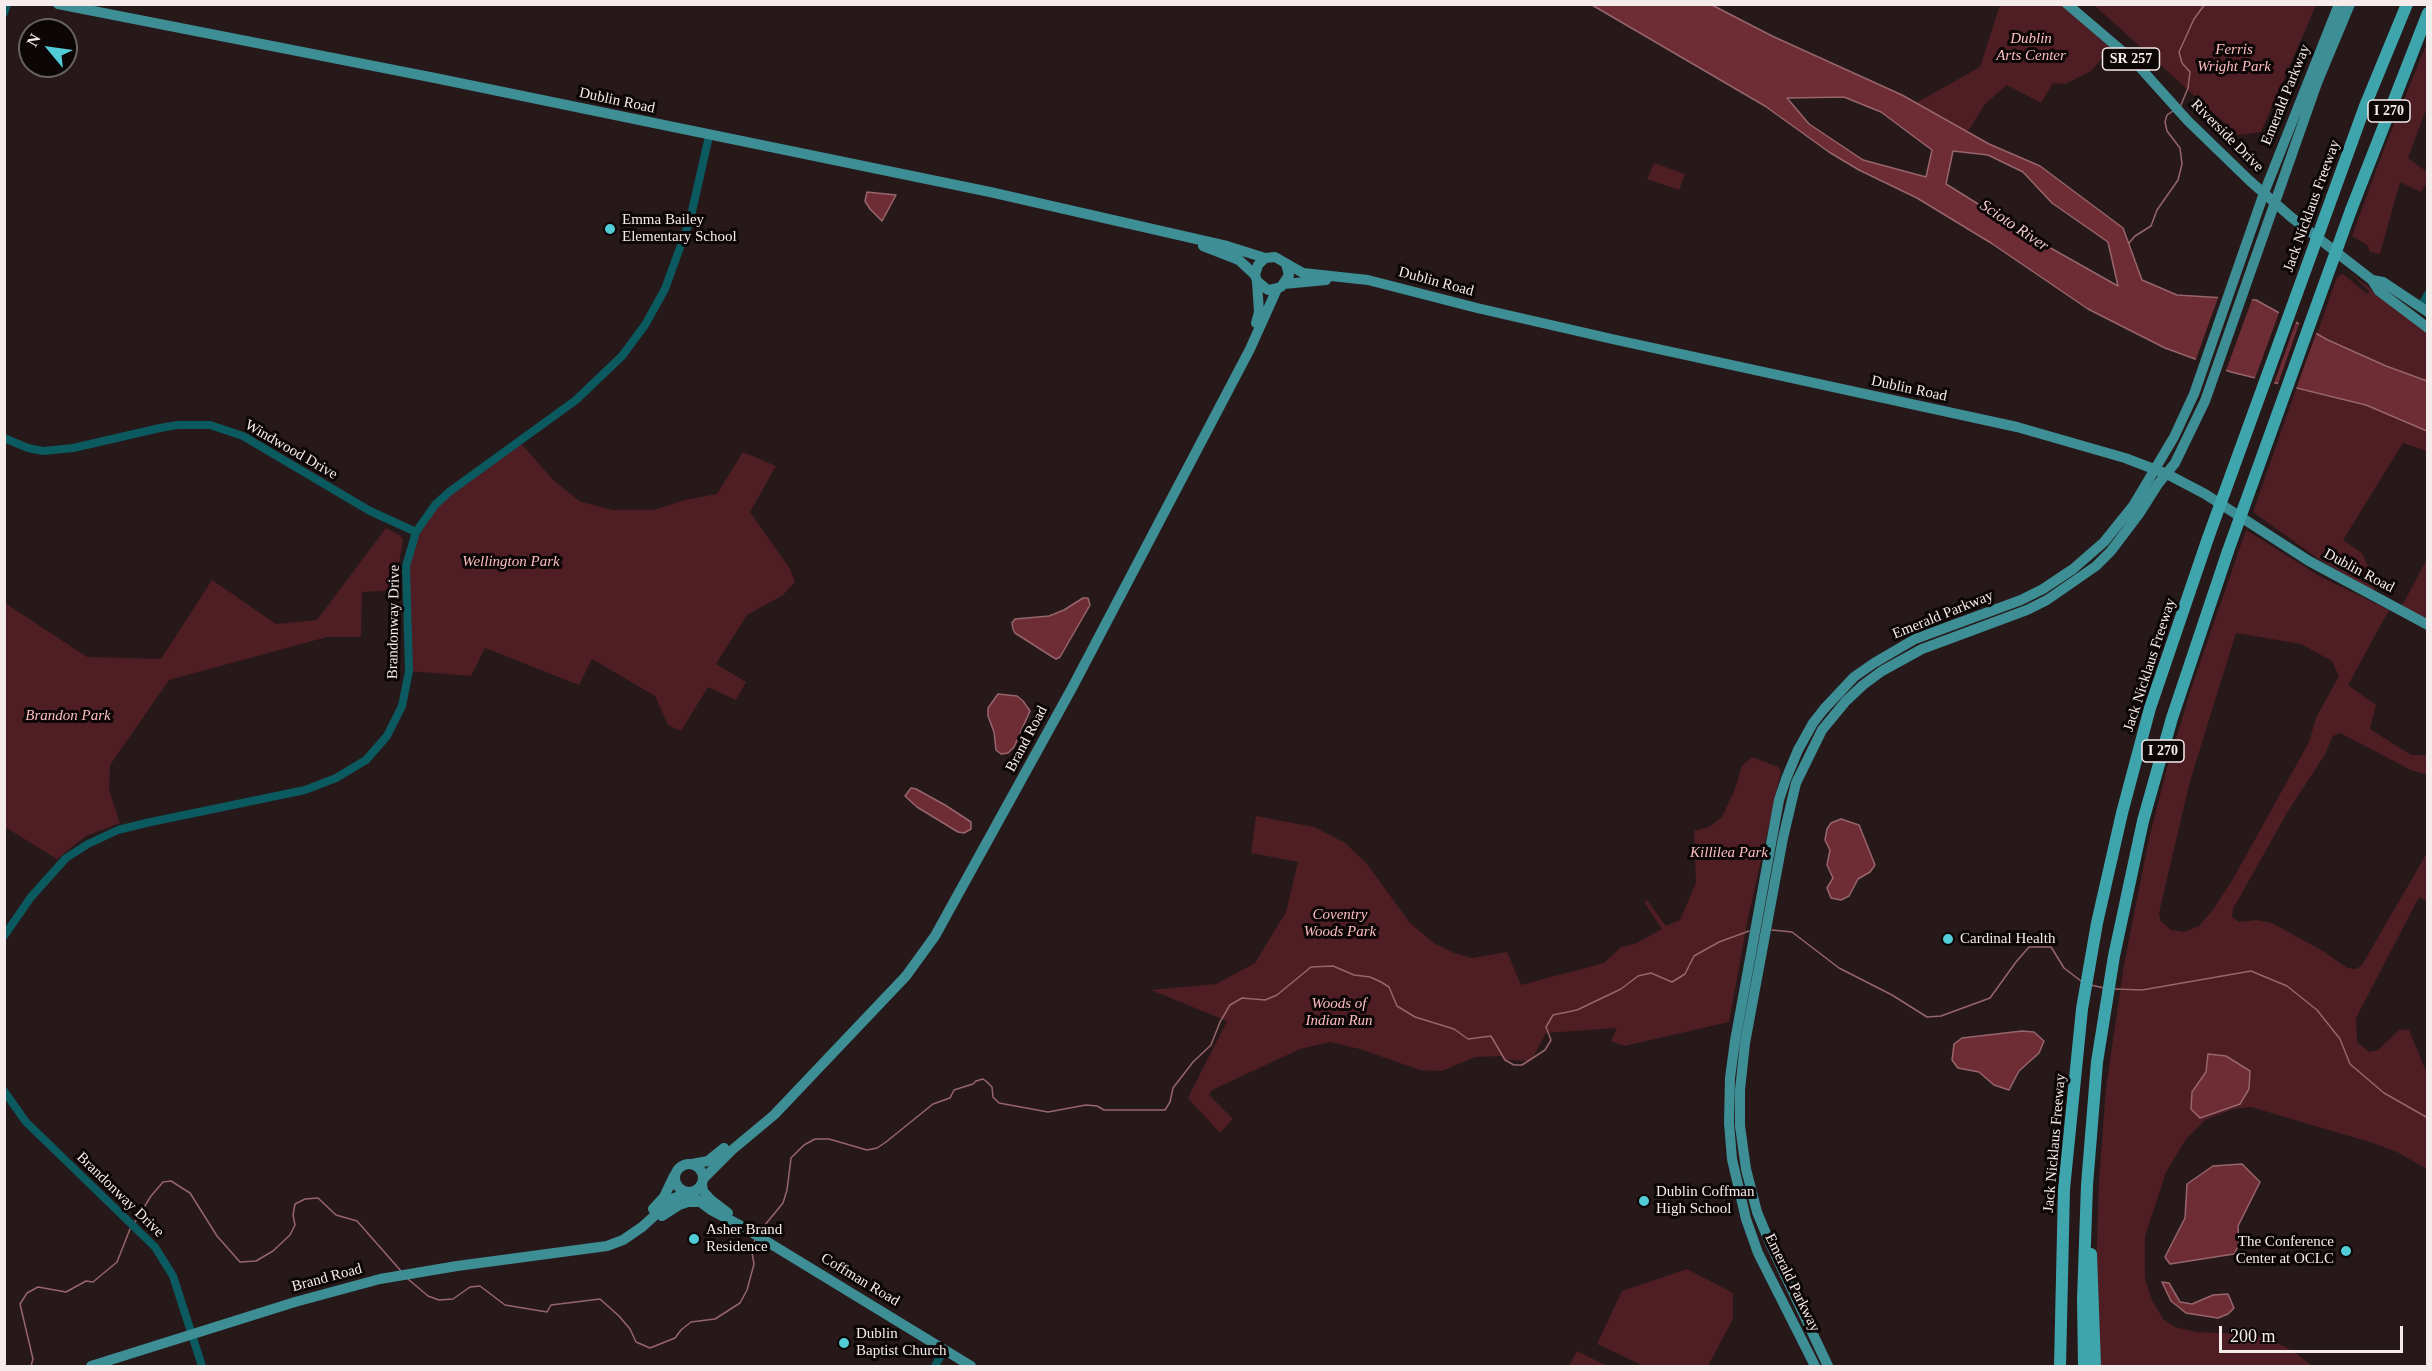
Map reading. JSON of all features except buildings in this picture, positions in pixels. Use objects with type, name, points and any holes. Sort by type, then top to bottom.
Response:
[{"type":"highway","name":"Jack Nicklaus Freeway","points":[[2060,1366],[2064,1189],[2082,1009],[2111,856],[2150,708],[2208,538],[2365,106],[2407,4]]},
{"type":"highway","name":"I 270","points":[[2084,1366],[2083,1300],[2086,1215],[2097,1062],[2114,956],[2143,821],[2169,729],[2228,551],[2351,210],[2427,13]]},
{"type":"highway","points":[[2086,1215],[2094,1284],[2095,1366]]},
{"type":"main road","name":"Dublin Road","points":[[58,4],[435,78],[990,192],[1227,246],[1265,258]]},
{"type":"main road","name":"Riverside Drive","points":[[2067,4],[2135,62],[2188,121],[2275,203],[2372,280],[2379,291],[2427,328]]},
{"type":"main road","name":"Emerald Parkway","points":[[1815,1366],[1758,1253],[1746,1220],[1732,1159],[1729,1122],[1730,1078],[1751,951],[1777,809],[1786,779],[1804,738],[1824,709],[1854,678],[1897,648],[2021,600],[2043,589],[2073,569],[2104,542],[2119,525],[2174,436],[2198,384],[2264,193],[2339,4]]},
{"type":"main road","name":"Emerald Parkway","points":[[1828,1366],[1757,1212],[1746,1169],[1740,1126],[1740,1090],[1745,1043],[1796,783],[1818,736],[1846,701],[1882,671],[1922,649],[2027,610],[2066,589],[2111,551],[2167,474],[2186,443],[2210,390],[2317,83],[2350,4]]},
{"type":"main road","name":"Dublin Road","points":[[1169,233],[1239,260],[1256,278]]},
{"type":"main road","points":[[1265,258],[1279,258],[1286,264],[1289,275],[1281,287],[1263,288],[1256,278],[1258,265],[1265,258]]},
{"type":"main road","name":"Dublin Road","points":[[1286,264],[1303,273],[1349,277],[1642,346],[2017,427],[2125,458],[2167,474],[2224,504],[2309,561],[2427,625]]},
{"type":"main road","name":"Dublin Road","points":[[1281,287],[1349,277]]},
{"type":"main road","name":"Brand Road","points":[[1250,349],[1259,312],[1256,278]]},
{"type":"main road","name":"Riverside Drive","points":[[2372,280],[2383,282],[2424,309]]},
{"type":"main road","name":"Brand Road","points":[[702,1182],[732,1150],[780,1108],[906,976],[935,936],[1009,806],[1281,287]]},
{"type":"main road","name":"Brand Road","points":[[692,1164],[708,1161],[746,1130],[780,1108]]},
{"type":"main road","points":[[692,1164],[699,1168],[702,1182],[696,1191],[687,1193],[678,1189],[674,1176],[679,1168],[692,1164]]},
{"type":"main road","name":"Brand Road","points":[[578,1252],[617,1235],[647,1215],[664,1197],[674,1176]]},
{"type":"main road","name":"Coffman Road","points":[[702,1182],[703,1191],[727,1212],[733,1221]]},
{"type":"main road","name":"Brand Road","points":[[91,1366],[295,1302],[391,1277],[458,1266],[578,1252],[607,1246],[623,1240],[642,1227],[674,1198],[687,1193]]},
{"type":"main road","name":"Coffman Road","points":[[687,1193],[971,1366]]},
{"type":"main road","name":"Brand Road","points":[[642,1227],[649,1227],[679,1205],[700,1202]]},
{"type":"street","points":[[4,14],[7,4]]},
{"type":"street","name":"Brandonway Drive","points":[[4,936],[31,897],[66,858],[88,844],[118,830],[136,825],[304,790],[336,778],[366,760],[387,736],[402,706],[409,659],[406,566],[416,532],[435,506],[449,492],[576,400],[622,356],[645,325],[665,289],[690,220],[709,135]]},
{"type":"street","points":[[2424,309],[2427,294]]},
{"type":"street","name":"Windwood Drive","points":[[4,438],[28,448],[43,451],[73,448],[177,425],[210,425],[243,435],[370,511],[416,532]]},
{"type":"street","name":"Brandonway Drive","points":[[4,1091],[26,1122],[155,1247],[173,1276],[202,1366]]},
{"type":"street","points":[[935,1366],[944,1350]]},
{"type":"green space","name":"Dublin Arts Center","points":[[2000,5],[2067,5],[2114,44],[2091,71],[2065,84],[2053,83],[2041,103],[2007,85],[1985,104],[1967,133],[1916,103],[1980,67]]},
{"type":"green space","name":"Ferris Wright Park","points":[[2094,5],[2316,5],[2261,132],[2238,135]]},
{"type":"green space","points":[[2427,43],[2427,107],[2408,158],[2427,172],[2427,182],[2421,192],[2400,182],[2380,254],[2370,252],[2367,245],[2352,236]]},
{"type":"green space","points":[[1654,163],[1685,174],[1679,190],[1647,179]]},
{"type":"green space","points":[[2348,271],[2427,333],[2427,381],[2386,366],[2317,334],[2337,277],[2343,274],[2367,294],[2370,292]]},
{"type":"green space","points":[[2296,389],[2366,405],[2427,431],[2427,451],[2403,443],[2343,540],[2362,553],[2376,584],[2374,592],[2320,560],[2253,512]]},
{"type":"green space","name":"Wellington Park","points":[[519,441],[554,481],[581,502],[613,510],[654,510],[685,500],[717,494],[743,452],[776,466],[750,512],[790,569],[795,582],[783,595],[747,615],[716,664],[746,682],[736,700],[708,687],[681,731],[668,725],[655,696],[592,659],[579,685],[485,648],[471,676],[409,671],[405,601],[414,538],[435,505]]},
{"type":"green space","name":"Brandon Park","points":[[386,528],[401,536],[403,540],[398,568],[398,590],[362,592],[361,637],[327,637],[169,680],[110,765],[109,790],[120,823],[86,836],[57,859],[5,827],[5,603],[87,657],[161,659],[212,580],[276,624],[317,620]]},
{"type":"green space","points":[[2246,530],[2321,577],[2389,610],[2348,685],[2376,705],[2370,729],[2411,755],[2427,755],[2428,775],[2411,770],[2340,733],[2333,736],[2324,756],[2288,811],[2233,909],[2232,917],[2239,922],[2256,920],[2272,923],[2323,951],[2347,968],[2356,969],[2362,965],[2427,853],[2427,901],[2419,897],[2356,1018],[2357,1042],[2369,1052],[2378,1050],[2399,1030],[2409,1030],[2427,1074],[2427,1169],[2397,1152],[2373,1143],[2251,1107],[2233,1109],[2205,1120],[2186,1139],[2166,1172],[2145,1236],[2145,1279],[2152,1300],[2163,1319],[2175,1327],[2197,1332],[2246,1334],[2270,1339],[2293,1351],[2312,1366],[2100,1366],[2096,1269],[2099,1182],[2106,1088],[2124,965],[2148,843],[2167,768],[2191,689]],"holes":[[[2236,633],[2301,644],[2332,661],[2339,676],[2316,718],[2309,742],[2233,879],[2212,911],[2199,926],[2184,932],[2171,930],[2161,921],[2159,913],[2190,781]]]},
{"type":"green space","points":[[2427,559],[2427,620],[2402,606]]},
{"type":"green space","name":"Coventry Woods Park","points":[[1752,757],[1778,767],[1781,772],[1748,918],[1729,1022],[1624,1046],[1611,1041],[1617,1028],[1546,1033],[1531,1061],[1505,1060],[1501,1056],[1475,1057],[1442,1071],[1420,1070],[1360,1049],[1330,1042],[1300,1049],[1212,1090],[1209,1095],[1233,1119],[1220,1133],[1188,1098],[1227,1021],[1151,990],[1216,984],[1255,963],[1286,912],[1298,862],[1251,853],[1256,816],[1314,827],[1345,843],[1367,864],[1410,923],[1435,944],[1472,958],[1507,952],[1521,985],[1604,963],[1621,947],[1635,944],[1662,929],[1644,902],[1647,900],[1666,926],[1680,920],[1696,883],[1694,831],[1709,827],[1722,817],[1735,789],[1742,766]]},
{"type":"green space","points":[[1687,1269],[1733,1293],[1733,1319],[1708,1366],[1644,1366],[1597,1344],[1622,1291]]},
{"type":"green space","points":[[1577,1351],[1607,1366],[1569,1366]]},
{"type":"shaded area","points":[[1592,5],[1712,5],[1772,36],[1902,95],[1989,144],[2040,166],[2123,228],[2142,280],[2177,295],[2256,300],[2328,340],[2386,366],[2427,381],[2427,431],[2366,405],[2231,372],[2165,348],[2088,309],[1991,243],[1917,198],[1859,170],[1829,152],[1765,106]],"holes":[[[1844,97],[1881,112],[1932,150],[1926,177],[1863,160],[1809,124],[1787,98]],[[1953,151],[1988,155],[2023,172],[2052,203],[2108,242],[2118,286],[2031,237],[1946,184]]]},
{"type":"shaded area","points":[[867,192],[896,195],[882,221],[865,201]]},
{"type":"shaded area","points":[[1083,598],[1088,598],[1090,605],[1060,657],[1056,659],[1015,633],[1013,629],[1012,623],[1015,619],[1049,616]]},
{"type":"shaded area","points":[[998,694],[1017,696],[1030,711],[1014,747],[1008,753],[1001,754],[996,750],[994,732],[988,716],[988,708]]},
{"type":"shaded area","points":[[911,788],[945,805],[971,822],[971,829],[964,833],[958,832],[917,807],[905,796]]},
{"type":"shaded area","points":[[1841,819],[1859,825],[1875,865],[1870,872],[1858,879],[1849,896],[1841,900],[1831,898],[1827,888],[1833,878],[1827,865],[1830,850],[1825,840],[1831,823]]},
{"type":"shaded area","points":[[2022,1031],[2034,1032],[2044,1041],[2039,1053],[2019,1071],[2009,1090],[1994,1085],[1979,1072],[1958,1068],[1952,1060],[1954,1044],[1962,1038]]},
{"type":"shaded area","points":[[2208,1054],[2226,1056],[2250,1071],[2249,1089],[2240,1104],[2200,1118],[2191,1109],[2192,1092],[2206,1072]]},
{"type":"shaded area","points":[[2242,1164],[2260,1182],[2238,1226],[2239,1245],[2234,1254],[2170,1264],[2165,1257],[2185,1218],[2187,1184],[2213,1166]]},
{"type":"shaded area","points":[[2162,1282],[2169,1283],[2180,1302],[2192,1304],[2213,1295],[2228,1294],[2234,1308],[2228,1314],[2218,1318],[2186,1313],[2171,1301]]},
{"type":"pier","points":[[2219,295],[2253,297],[2225,373],[2195,362]]},
{"type":"pier","points":[[2280,310],[2297,319],[2273,386],[2254,381]]},
{"type":"pier","points":[[2300,321],[2317,331],[2295,392],[2277,387]]},
{"type":"waterway","points":[[2181,105],[2188,88],[2190,72],[2182,63],[2179,52],[2194,19],[2205,4]]},
{"type":"waterway","points":[[2129,243],[2135,236],[2151,226],[2157,210],[2178,180],[2182,164],[2180,148],[2167,131],[2165,122],[2167,115],[2173,111]]},
{"type":"waterway","points":[[1772,930],[1792,932],[1839,968],[1892,995],[1927,1017],[1941,1016],[1990,998],[2029,947],[2051,947],[2064,968],[2081,981]]},
{"type":"waterway","points":[[760,1231],[783,1203],[791,1158],[804,1145],[815,1139],[829,1139],[867,1150],[877,1148],[933,1104],[950,1098],[954,1090],[976,1081],[983,1079],[986,1081],[992,1087],[993,1097],[999,1103],[1048,1112],[1086,1105],[1097,1106],[1104,1110],[1165,1110],[1170,1102],[1173,1088],[1193,1062],[1211,1045],[1230,1005],[1242,998],[1265,1000],[1277,995],[1311,967],[1333,966],[1354,975],[1370,977],[1381,982],[1389,987],[1397,1006],[1415,1017],[1454,1029],[1468,1039],[1491,1036],[1505,1060],[1514,1065],[1522,1065],[1545,1050],[1551,1040],[1546,1027],[1553,1015],[1577,1010],[1621,989],[1638,976],[1651,973],[1672,982],[1685,974],[1694,956],[1719,942],[1749,931]]},
{"type":"waterway","points":[[2115,989],[2142,990],[2251,971],[2287,986],[2317,1010],[2340,1039],[2350,1064],[2384,1093],[2428,1118]]},
{"type":"waterway","points":[[2091,985],[2104,988]]},
{"type":"waterway","points":[[135,1222],[151,1196],[163,1182],[171,1181],[190,1193],[217,1236],[240,1262],[256,1261],[273,1251],[290,1235],[295,1225],[293,1215],[295,1204],[305,1199],[318,1198],[336,1215],[357,1221],[401,1271]]},
{"type":"waterway","points":[[31,1366],[33,1359],[20,1304],[27,1293],[38,1287],[66,1292],[86,1281],[93,1282],[117,1262],[130,1229]]},
{"type":"waterway","points":[[408,1279],[428,1296],[439,1300],[453,1299],[470,1287],[480,1286],[505,1305],[547,1312],[551,1305],[600,1299],[630,1329],[636,1342],[650,1348],[675,1338],[691,1322],[715,1319],[740,1303],[747,1290],[754,1264],[751,1247],[755,1240]]},
{"type":"place","name":"Emma Bailey Elementary School","points":[[610,229]]},
{"type":"place","name":"Cardinal Health","points":[[1948,939]]},
{"type":"place","name":"Dublin Coffman High School","points":[[1644,1201]]},
{"type":"place","name":"Asher Brand Residence","points":[[694,1239]]},
{"type":"place","name":"The Conference Center at OCLC","points":[[2346,1251]]},
{"type":"place","name":"Dublin Baptist Church","points":[[844,1343]]},
{"type":"water label","name":"Scioto River","points":[[2014,226]]},
{"type":"park label","name":"Killilea Park","points":[[1729,853]]},
{"type":"park label","name":"Woods of Indian Run","points":[[1339,1012]]}]
